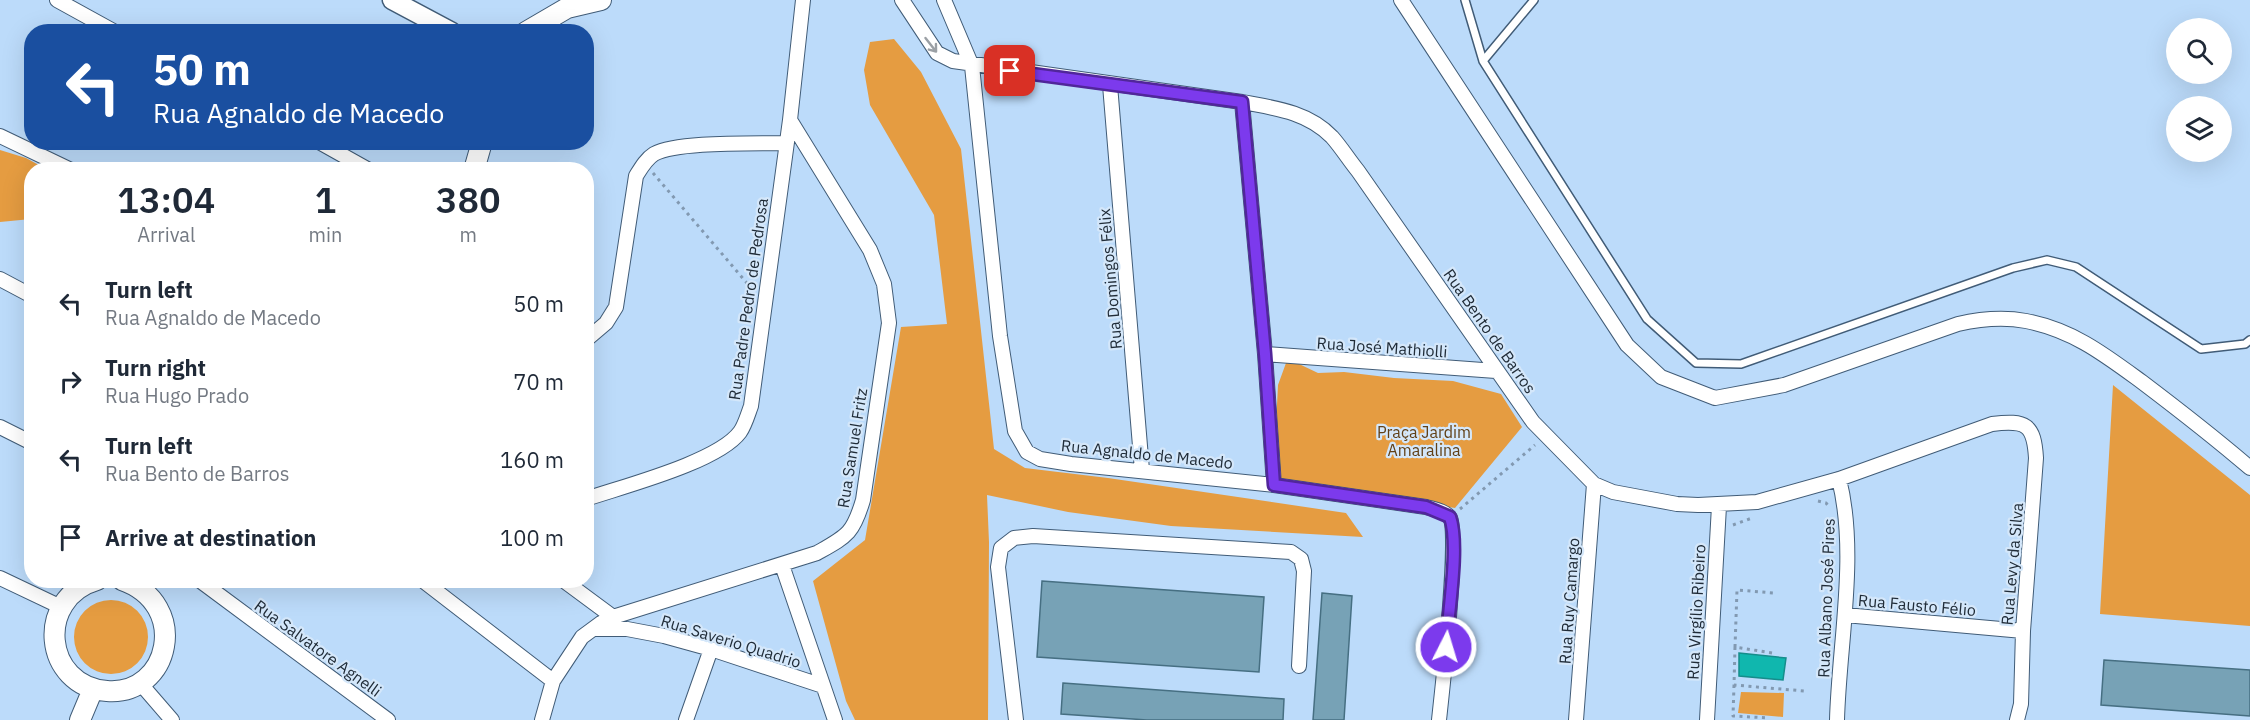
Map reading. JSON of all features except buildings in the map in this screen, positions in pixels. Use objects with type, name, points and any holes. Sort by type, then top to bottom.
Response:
[{"type":"main road","points":[[540,24],[567,8],[601,0]]},
{"type":"main road","points":[[80,588],[72,593],[61,607],[54,626],[54,646],[62,664],[75,679],[93,689],[109,691],[125,689],[140,683],[154,670],[163,652],[166,633],[162,614],[151,597],[140,588]]},
{"type":"main road","points":[[80,720],[93,689]]},
{"type":"street","points":[[57,0],[100,24]]},
{"type":"street","points":[[392,0],[437,24]]},
{"type":"street","name":"Rua Padre Pedro de Pedrosa","points":[[594,496],[702,459],[722,449],[741,432],[751,406],[790,120],[803,0]]},
{"type":"street","name":"Rua Bento de Barros","points":[[902,0],[937,53],[953,62],[1242,102],[1286,110],[1311,120],[1332,137],[1358,171],[1496,371],[1545,436],[1594,484],[1628,495],[1677,504],[1719,506],[1757,502],[1839,478],[1992,424],[2013,422]]},
{"type":"street","points":[[944,0],[972,66]]},
{"type":"street","points":[[1401,0],[1627,345],[1661,377],[1715,398],[1784,385],[1958,324],[1984,319],[2025,320],[2049,327],[2092,345],[2181,411],[2250,468]]},
{"type":"street","name":"Rua Agnaldo de Macedo","points":[[972,66],[1000,336],[1015,431],[1027,452],[1040,459],[1071,464],[1274,485],[1426,507],[1450,517]]},
{"type":"street","name":"Rua Domingos Félix","points":[[1110,85],[1142,470]]},
{"type":"street","points":[[1242,102],[1265,354],[1274,485]]},
{"type":"street","name":"Rua Samuel Fritz","points":[[542,720],[553,681],[582,637],[593,629],[613,617],[783,565],[825,548],[842,538],[856,523],[863,500],[889,323],[884,284],[870,250],[790,120]]},
{"type":"street","points":[[0,136],[24,147]]},
{"type":"street","points":[[594,333],[606,323],[616,307],[636,176],[644,163],[655,154],[684,147],[786,143]]},
{"type":"street","points":[[29,150],[54,162]]},
{"type":"street","points":[[333,150],[355,162]]},
{"type":"street","points":[[0,279],[24,292]]},
{"type":"street","name":"Rua José Mathiolli","points":[[1265,354],[1496,371]]},
{"type":"street","name":"Rua Levy da Silva","points":[[2013,422],[2027,428],[2035,438],[2037,458],[2023,631],[2021,704],[2017,720]]},
{"type":"street","points":[[0,427],[24,439]]},
{"type":"street","name":"Rua Albano José Pires","points":[[1837,720],[1845,615],[1845,513],[1839,478]]},
{"type":"street","name":"Rua Ruy Camargo","points":[[1576,720],[1594,484]]},
{"type":"street","name":"Rua Virgílio Ribeiro","points":[[1707,720],[1719,506]]},
{"type":"street","points":[[1439,720],[1453,559],[1453,526],[1450,517]]},
{"type":"street","points":[[1016,720],[998,567],[1001,548],[1014,537],[1033,536],[1291,552],[1301,559],[1304,570],[1299,666]]},
{"type":"street","name":"Rua Saverio Quadrio","points":[[783,565],[832,718]]},
{"type":"street","points":[[0,578],[61,607]]},
{"type":"street","name":"Rua Salvatore Agnelli","points":[[210,588],[388,720]]},
{"type":"street","points":[[432,588],[553,681]]},
{"type":"street","points":[[574,588],[613,617]]},
{"type":"street","name":"Rua Fausto Félio","points":[[1845,615],[2023,631]]},
{"type":"street","name":"Rua Saverio Quadrio","points":[[593,629],[627,629],[711,649],[823,686]]},
{"type":"street","points":[[686,720],[711,649]]},
{"type":"street","points":[[140,683],[172,720]]},
{"type":"lane","points":[[1465,0],[1483,61],[1647,319],[1696,363],[1741,364],[2013,267],[2047,260],[2076,267],[2201,349],[2245,344],[2250,340]]},
{"type":"lane","points":[[1483,61],[1534,0]]},
{"type":"path","points":[[644,163],[765,304]]},
{"type":"path","points":[[1450,517],[1545,436]]},
{"type":"path","points":[[1810,498],[1826,503]]},
{"type":"path","points":[[1727,530],[1738,522],[1758,516]]},
{"type":"path","points":[[1769,718],[1733,718],[1735,647],[1737,590],[1773,593]]},
{"type":"path","points":[[1735,647],[1772,653]]},
{"type":"path","points":[[1734,685],[1804,691]]},
{"type":"green space","points":[[894,39],[921,72],[961,149],[994,449],[1025,468],[1346,513],[1363,537],[1171,526],[1068,512],[987,495],[988,720],[855,720],[846,701],[813,581],[865,540],[901,327],[947,324],[934,215],[870,105],[864,70],[870,42]]},
{"type":"green space","points":[[0,150],[33,162],[24,162],[24,220],[0,222]]},
{"type":"green space","name":"Praça Jardim Amaralina","points":[[1286,363],[1297,363],[1318,373],[1344,372],[1394,378],[1453,381],[1501,394],[1522,427],[1455,508],[1278,480],[1276,424],[1278,385]]},
{"type":"green space","points":[[2113,385],[2250,495],[2250,626],[2100,614]]},
{"type":"green space","points":[[111,600],[125,603],[137,611],[145,623],[148,637],[145,651],[137,663],[125,671],[111,674],[97,671],[85,663],[77,651],[74,637],[77,623],[85,611],[97,603]]},
{"type":"green space","points":[[1741,692],[1784,693],[1783,717],[1738,713]]},
{"type":"shaded area","points":[[1739,653],[1786,658],[1783,680],[1739,676]]},
{"type":"route","points":[[1010,71],[1242,102],[1265,354],[1274,485],[1426,507],[1450,517],[1453,526],[1453,559],[1446,647]]}]
